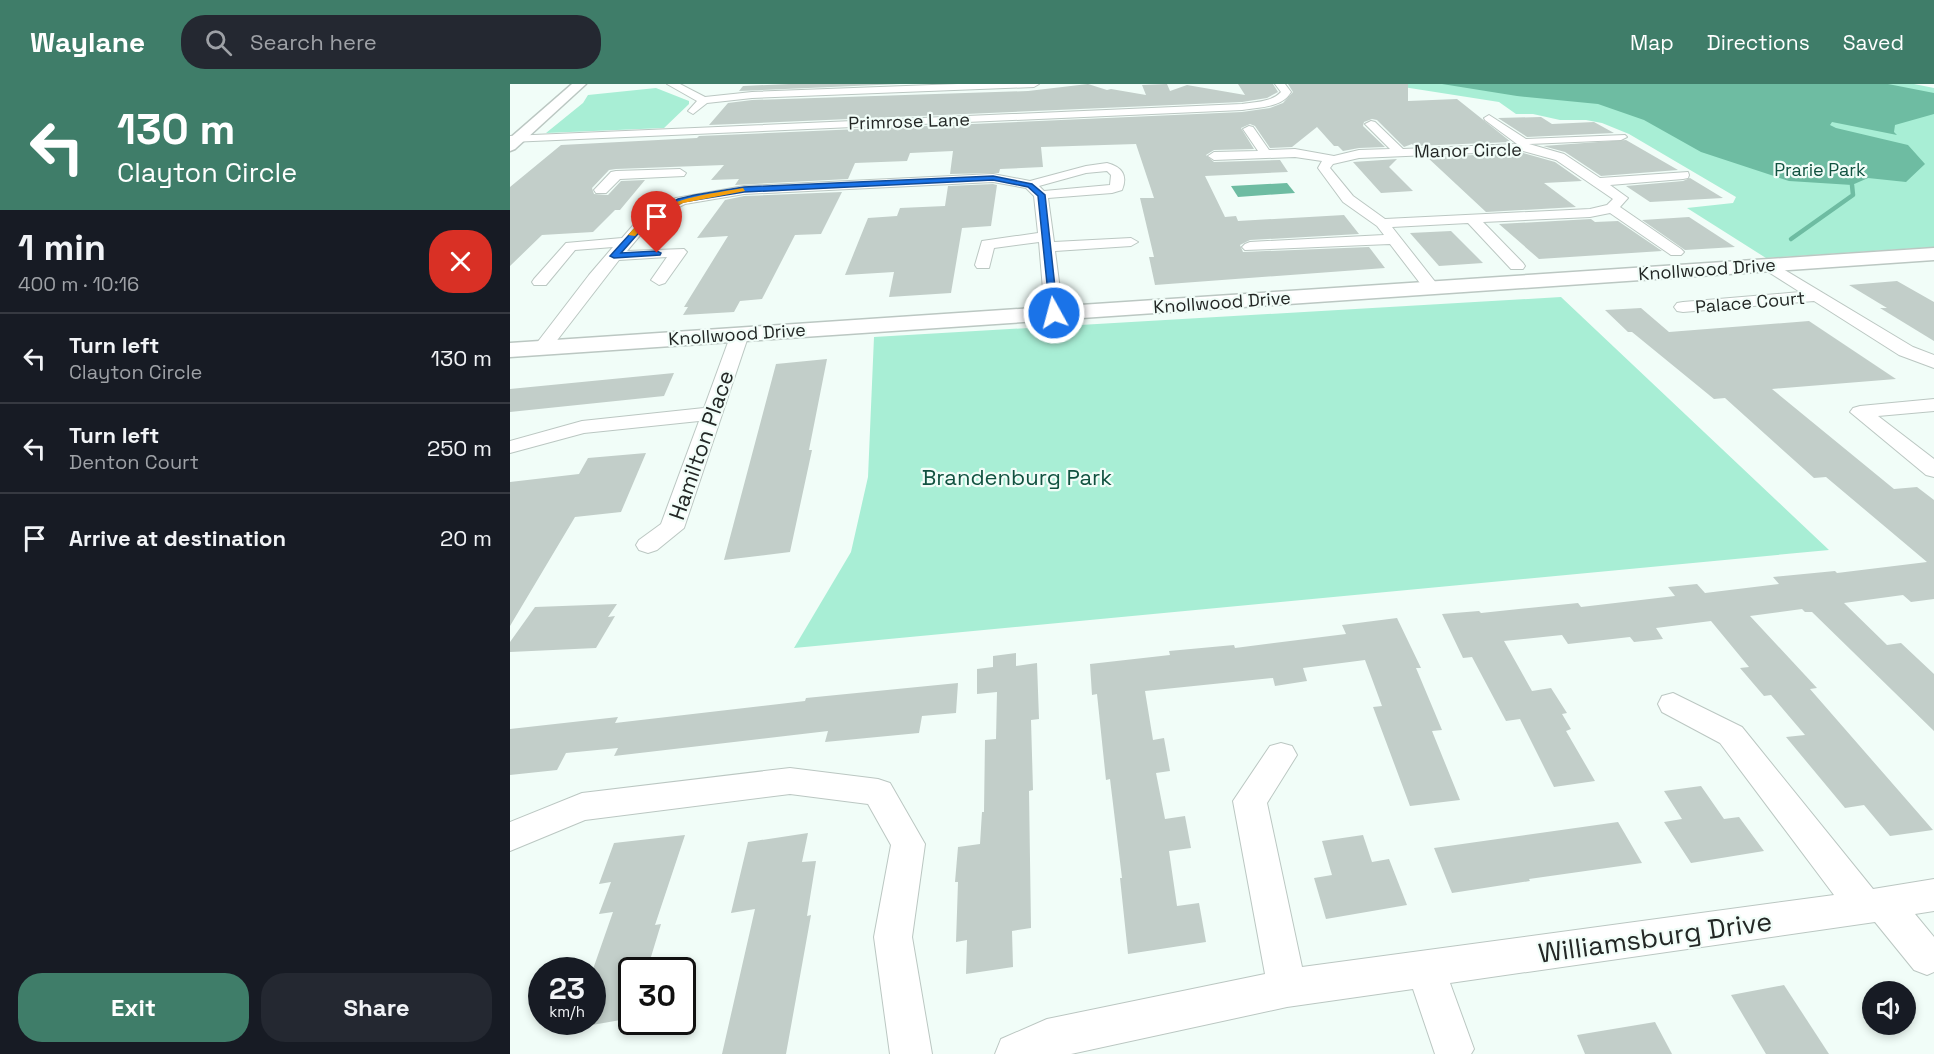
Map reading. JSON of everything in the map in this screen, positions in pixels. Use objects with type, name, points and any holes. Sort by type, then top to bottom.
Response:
[{"type":"street","points":[[513,141],[580,84]]},
{"type":"street","points":[[672,84],[704,100],[752,95],[1034,84]]},
{"type":"street","name":"Primrose Lane","points":[[513,141],[675,131],[1242,107],[1273,102],[1285,95],[1280,84]]},
{"type":"street","points":[[1160,99],[1166,110]]},
{"type":"street","points":[[675,131],[704,100]]},
{"type":"street","points":[[1489,118],[1523,144],[1621,137]]},
{"type":"street","points":[[1371,124],[1399,152]]},
{"type":"street","points":[[1249,129],[1266,154]]},
{"type":"street","name":"Manor Circle","points":[[1214,156],[1304,154],[1332,159],[1349,155],[1523,144],[1560,157],[1621,198],[1612,208]]},
{"type":"street","points":[[1332,159],[1324,168],[1348,199],[1382,223],[1432,288]]},
{"type":"street","points":[[542,348],[625,242],[672,193],[680,173],[616,175],[601,190],[672,193],[993,178],[1036,190],[1112,189],[1117,187],[1117,173],[1108,168],[1095,168],[1036,190]]},
{"type":"street","points":[[824,186],[829,176],[834,173],[919,170],[924,171],[923,180]]},
{"type":"street","points":[[1596,182],[1683,176]]},
{"type":"street","points":[[868,197],[873,183]]},
{"type":"street","points":[[1036,190],[1046,239],[1054,313]]},
{"type":"street","points":[[1382,223],[1590,213],[1612,208],[1676,252]]},
{"type":"street","points":[[1472,219],[1517,266]]},
{"type":"street","points":[[983,265],[987,244],[993,242],[1046,239],[1120,229]]},
{"type":"street","points":[[1046,239],[1131,242]]},
{"type":"street","points":[[1250,247],[1394,239]]},
{"type":"street","points":[[595,278],[540,282],[571,246],[625,242]]},
{"type":"street","points":[[614,256],[679,252],[659,280]]},
{"type":"street","name":"Knollwood Drive","points":[[510,350],[1934,254]]},
{"type":"street","points":[[1768,265],[1906,351],[1934,362]]},
{"type":"street","name":"Palace Court","points":[[1683,307],[1816,296]]},
{"type":"street","name":"Hamilton Place","points":[[648,545],[672,528],[740,334]]},
{"type":"street","points":[[1934,405],[1860,412],[1934,470]]},
{"type":"street","points":[[513,447],[582,427],[714,413]]},
{"type":"street","points":[[1673,704],[1731,735],[1874,906],[1926,957]]},
{"type":"street","points":[[1281,755],[1250,801],[1287,988]]},
{"type":"street","points":[[510,837],[582,807],[778,783],[790,782],[878,792],[908,844],[893,938],[911,1054]]},
{"type":"street","name":"Williamsburg Drive","points":[[1016,1054],[1047,1039],[1287,988],[1874,906],[1934,895]]},
{"type":"street","points":[[1426,969],[1453,1049]]},
{"type":"green space","name":"Prarie Park","points":[[1384,84],[1914,84],[1934,88],[1934,247],[1766,258],[1687,208],[1733,203],[1736,197],[1629,134],[1602,123],[1516,114],[1499,102]]},
{"type":"green space","points":[[656,88],[689,101],[689,104],[664,128],[546,133],[583,103],[588,95]]},
{"type":"green space","name":"Brandenburg Park","points":[[1561,297],[1829,550],[794,648],[851,552],[868,477],[874,337]]},
{"type":"shaded area","points":[[1442,84],[1888,84],[1934,93],[1934,114],[1895,125],[1894,132],[1897,135],[1832,122],[1830,125],[1836,128],[1908,145],[1925,164],[1906,182],[1868,178],[1852,185],[1789,181],[1701,152],[1644,120],[1598,104],[1517,96]]},
{"type":"shaded area","points":[[1287,183],[1295,193],[1238,197],[1231,186]]},
{"type":"building","points":[[900,84],[739,91],[743,86]]},
{"type":"building","points":[[1088,84],[1107,90],[1146,95],[1142,85],[1167,84],[1170,91],[1187,85],[1245,95],[1238,84],[1273,84],[1278,92],[1267,98],[1242,102],[709,125],[728,103],[752,100],[1028,91]]},
{"type":"building","points":[[1288,84],[1408,84],[1408,101],[1457,99],[1511,142],[1414,146],[1412,144],[1404,147],[1377,120],[1372,119],[1364,122],[1363,126],[1385,147],[1343,151],[1338,146],[1334,146],[1317,127],[1292,147],[1270,148],[1255,126],[1250,124],[1241,128],[1254,149],[1214,150],[1206,155],[1214,162],[1280,160],[1288,172],[1205,176],[1225,217],[1236,216],[1238,221],[1344,215],[1359,234],[1250,240],[1240,245],[1243,252],[1369,247],[1385,268],[1155,285],[1149,257],[1154,257],[1140,198],[1154,198],[1136,144],[1041,147],[1043,167],[1000,169],[999,173],[950,174],[953,151],[910,153],[907,161],[855,163],[848,179],[735,185],[739,179],[711,180],[724,165],[609,170],[592,188],[594,194],[608,195],[621,181],[645,180],[620,210],[615,210],[593,232],[542,235],[510,266],[510,187],[561,145],[697,138],[699,136],[1242,112],[1270,108],[1283,103],[1293,92]]},
{"type":"building","points":[[1541,117],[1552,124],[1594,122],[1614,133],[1527,137],[1498,118]]},
{"type":"building","points":[[1626,140],[1678,170],[1601,176],[1565,152],[1543,146]]},
{"type":"building","points":[[1523,153],[1555,162],[1582,181],[1544,183],[1576,207],[1486,212],[1427,157]]},
{"type":"building","points":[[1397,159],[1389,167],[1413,191],[1381,193],[1353,162]]},
{"type":"building","points":[[1690,178],[1723,198],[1650,202],[1626,186],[1683,181]]},
{"type":"building","points":[[997,185],[991,226],[962,228],[951,293],[889,297],[894,272],[845,275],[868,218],[897,216],[900,208],[945,206],[948,186]]},
{"type":"building","points":[[842,192],[821,234],[795,235],[762,299],[740,301],[734,312],[683,315],[688,307],[684,307],[728,236],[697,238],[725,200],[744,196]]},
{"type":"building","points":[[1689,217],[1735,247],[1685,250],[1642,220]]},
{"type":"building","points":[[1591,219],[1595,222],[1618,221],[1662,251],[1539,259],[1499,224]]},
{"type":"building","points":[[1451,231],[1483,263],[1439,266],[1410,233]]},
{"type":"building","points":[[1897,281],[1934,302],[1934,341],[1880,308],[1887,308],[1849,285]]},
{"type":"building","points":[[1641,308],[1669,332],[1809,321],[1896,379],[1772,389],[1894,489],[1917,487],[1934,500],[1934,599],[1911,602],[1903,595],[1844,603],[1887,645],[1901,643],[1934,674],[1934,731],[1812,612],[1805,612],[1802,609],[1750,616],[1817,688],[1810,689],[1933,830],[1890,836],[1864,805],[1845,808],[1786,737],[1805,735],[1771,695],[1764,696],[1740,668],[1749,667],[1711,621],[1656,628],[1663,639],[1634,642],[1630,637],[1568,644],[1562,635],[1504,641],[1532,691],[1551,688],[1567,713],[1562,714],[1571,729],[1566,731],[1595,781],[1554,787],[1520,719],[1506,721],[1472,657],[1463,658],[1442,614],[1479,611],[1481,613],[1578,603],[1581,607],[1675,596],[1668,587],[1697,584],[1705,593],[1779,584],[1773,577],[1835,571],[1837,573],[1927,562],[1826,477],[1814,478],[1725,398],[1714,399],[1632,332],[1628,332],[1605,310]]},
{"type":"building","points":[[827,359],[809,450],[812,450],[790,552],[724,560],[776,364]]},
{"type":"building","points":[[674,373],[664,396],[510,412],[510,389]]},
{"type":"building","points":[[646,453],[621,512],[575,517],[510,626],[510,482],[579,474],[588,458]]},
{"type":"building","points":[[617,604],[608,617],[615,616],[596,648],[510,652],[510,642],[535,607]]},
{"type":"building","points":[[1397,618],[1421,668],[1416,668],[1442,730],[1432,731],[1460,800],[1410,806],[1373,707],[1382,706],[1365,660],[1303,668],[1307,681],[1275,686],[1273,678],[1145,691],[1153,740],[1164,738],[1170,771],[1156,773],[1165,819],[1185,816],[1191,848],[1169,851],[1177,906],[1199,903],[1206,942],[1128,954],[1120,878],[1122,878],[1110,779],[1106,780],[1097,694],[1092,695],[1090,664],[1170,655],[1169,651],[1234,645],[1235,648],[1346,634],[1342,625]]},
{"type":"building","points":[[1016,653],[1016,666],[1037,663],[1039,719],[1031,720],[1033,790],[1029,791],[1031,928],[1012,931],[1013,967],[966,974],[967,940],[956,942],[958,882],[955,882],[958,847],[980,844],[982,812],[984,812],[985,740],[996,739],[997,692],[977,694],[977,669],[993,667],[993,656]]},
{"type":"building","points":[[958,683],[956,713],[922,716],[919,733],[825,742],[828,731],[614,756],[618,748],[566,753],[557,770],[510,775],[510,729],[618,717],[615,723],[805,701],[806,698]]},
{"type":"building","points":[[1701,786],[1724,819],[1739,817],[1764,851],[1691,863],[1664,822],[1682,819],[1664,791]]},
{"type":"building","points":[[1618,822],[1642,863],[1529,879],[1530,881],[1452,893],[1434,848]]},
{"type":"building","points":[[808,833],[802,862],[816,861],[807,916],[811,915],[786,1054],[722,1054],[755,909],[731,913],[748,842]]},
{"type":"building","points":[[685,835],[655,925],[661,924],[651,957],[618,957],[618,1020],[606,1023],[606,957],[597,957],[613,912],[599,914],[611,882],[599,884],[614,843]]},
{"type":"building","points":[[1363,835],[1372,862],[1389,859],[1407,905],[1326,919],[1314,878],[1332,875],[1322,841]]},
{"type":"building","points":[[1784,985],[1829,1054],[1766,1054],[1731,995]]},
{"type":"building","points":[[1655,1022],[1672,1054],[1585,1054],[1577,1035]]},
{"type":"waterway","points":[[1791,239],[1853,195],[1852,185]]},
{"type":"slow traffic","points":[[632,235],[648,218],[681,201],[709,194],[743,190]]},
{"type":"route","points":[[657,253],[614,256],[648,218],[681,201],[709,194],[744,190],[993,178],[1030,185],[1041,195],[1054,313]]}]
